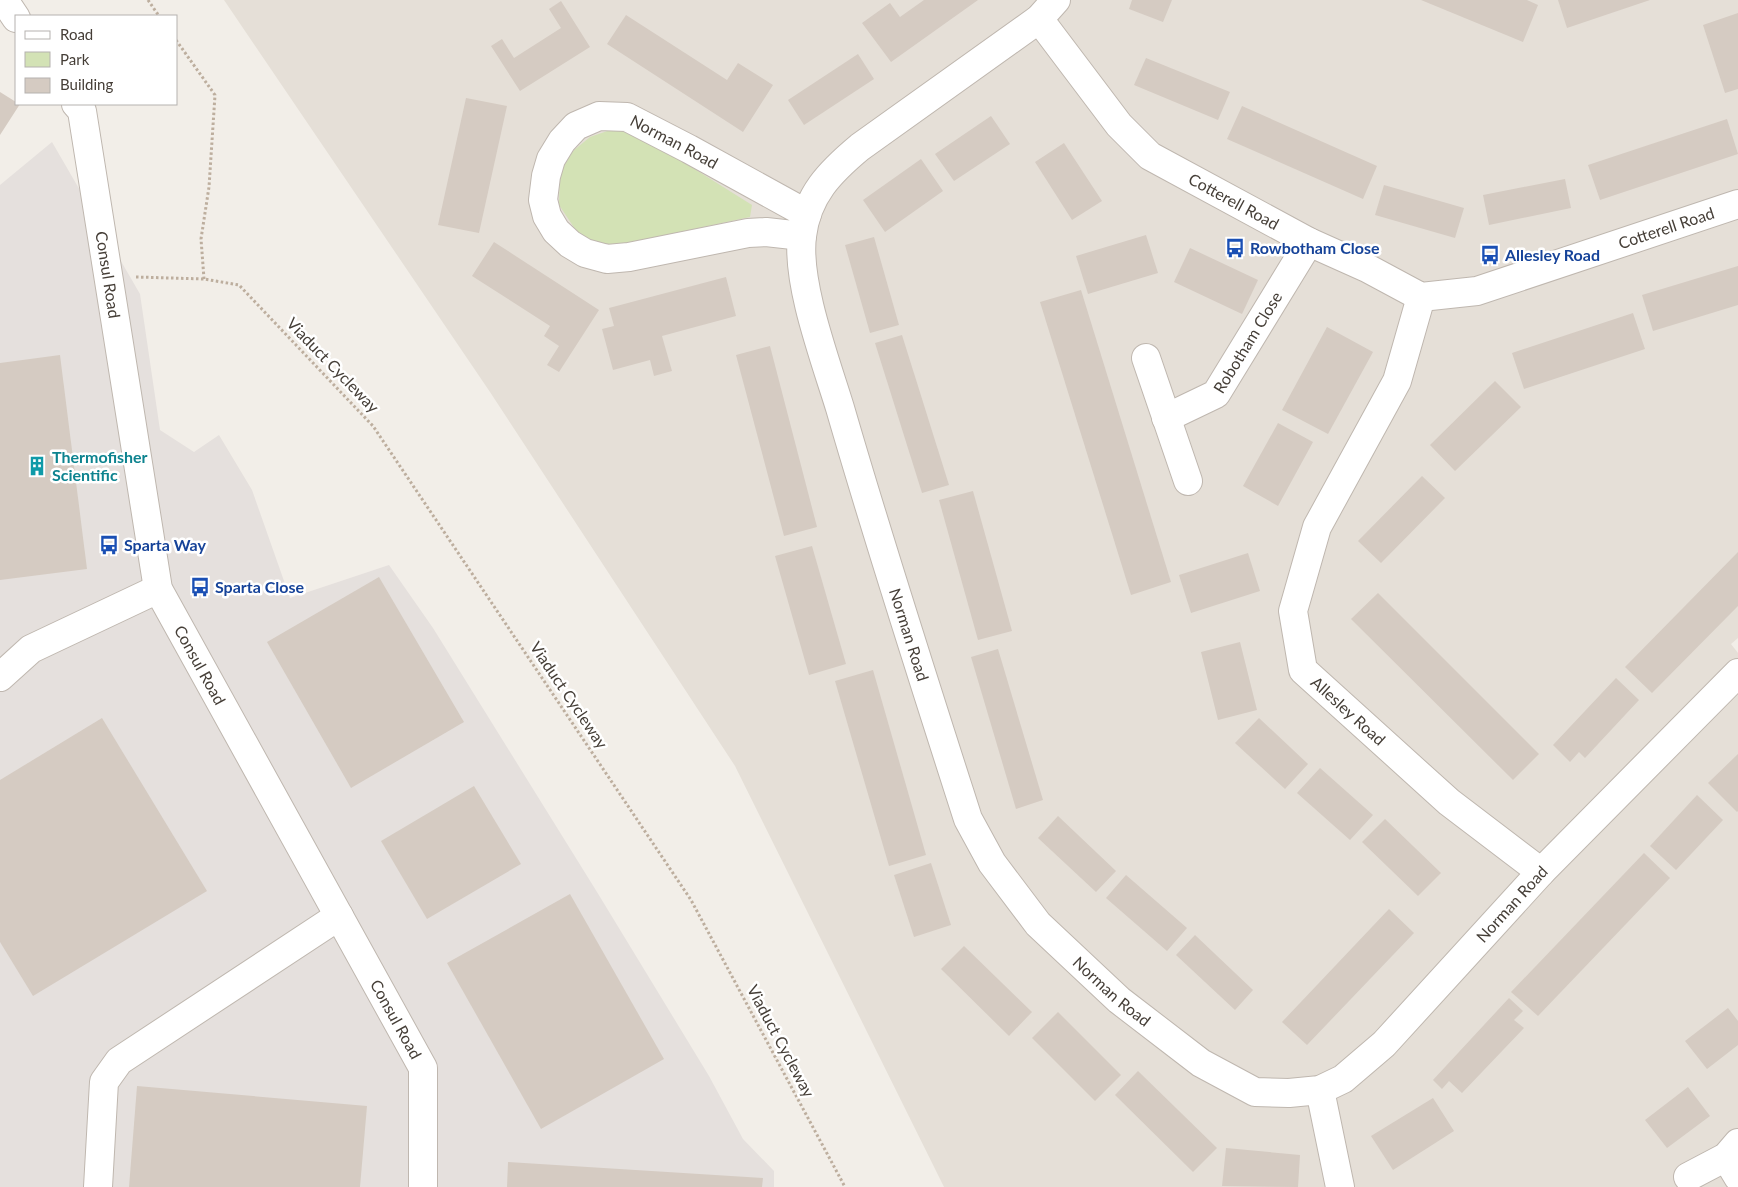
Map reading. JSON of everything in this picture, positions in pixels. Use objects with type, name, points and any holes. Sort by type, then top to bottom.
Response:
[{"type":"street","points":[[4,0],[15,16]]},
{"type":"street","name":"Norman Road","points":[[1048,10],[860,147],[837,166],[824,180],[814,198],[804,225],[801,255],[812,315],[870,510],[968,819],[992,863],[1038,924],[1119,1000],[1201,1063],[1255,1092],[1289,1093],[1320,1090],[1343,1078],[1384,1044],[1541,872],[1738,673]]},
{"type":"street","name":"Cotterell Road","points":[[1048,10],[1119,125],[1150,156],[1309,242],[1366,268],[1421,297],[1477,291],[1738,204]]},
{"type":"street","name":"Consul Road","points":[[77,105],[82,111],[158,588],[423,1068],[423,1187]]},
{"type":"street","name":"Norman Road","points":[[599,116],[627,117],[689,149],[804,225],[766,232],[748,233],[629,257],[607,258],[585,253],[570,244],[556,231],[547,216],[543,200],[546,176],[551,159],[576,126],[599,116]]},
{"type":"street","name":"Robotham Close","points":[[1166,418],[1216,394],[1309,242]]},
{"type":"street","name":"Allesley Road","points":[[1421,297],[1397,381],[1317,527],[1293,611],[1303,670],[1449,802],[1541,872]]},
{"type":"street","points":[[1146,358],[1188,481]]},
{"type":"street","points":[[0,677],[31,649],[158,588]]},
{"type":"street","points":[[98,1187],[104,1082],[120,1061],[339,916]]},
{"type":"street","points":[[1320,1090],[1340,1187]]},
{"type":"street","points":[[1688,1177],[1734,1159]]},
{"type":"path","points":[[148,0],[158,15]]},
{"type":"path","points":[[178,43],[215,95],[209,187],[201,239],[204,279]]},
{"type":"path","name":"Viaduct Cycleway","points":[[108,277],[204,279],[239,285],[373,426],[691,900],[845,1187]]},
{"type":"shaded area","points":[[224,0],[1738,0],[1738,638],[1731,644],[1738,653],[1738,1187],[944,1187],[735,766],[490,392]]},
{"type":"shaded area","points":[[52,142],[140,294],[160,430],[194,452],[219,435],[252,490],[290,598],[389,565],[433,628],[597,892],[709,1076],[743,1139],[774,1171],[774,1187],[0,1187],[0,185]]},
{"type":"green space","points":[[616,128],[645,138],[752,205],[750,217],[614,246],[583,241],[559,205],[560,172],[573,151],[590,137]]},
{"type":"building","points":[[924,0],[978,0],[891,62],[862,23],[890,3],[900,17]]},
{"type":"building","points":[[1132,0],[1172,0],[1163,22],[1129,9]]},
{"type":"building","points":[[1421,0],[1527,0],[1538,5],[1523,42]]},
{"type":"building","points":[[1558,0],[1650,0],[1567,28]]},
{"type":"building","points":[[561,1],[590,47],[520,91],[491,46],[502,39],[514,58],[561,28],[549,9]]},
{"type":"building","points":[[1738,13],[1738,89],[1725,93],[1703,25]]},
{"type":"building","points":[[626,15],[727,80],[738,63],[773,85],[743,132],[607,44]]},
{"type":"building","points":[[858,54],[874,79],[804,125],[788,100]]},
{"type":"building","points":[[1146,58],[1230,92],[1218,120],[1134,85]]},
{"type":"building","points":[[0,92],[15,101],[15,105],[19,105],[0,135]]},
{"type":"building","points":[[466,98],[507,106],[479,233],[438,225]]},
{"type":"building","points":[[1242,106],[1377,166],[1363,199],[1227,139]]},
{"type":"building","points":[[991,116],[1010,144],[954,181],[935,154]]},
{"type":"building","points":[[1727,119],[1738,154],[1600,200],[1588,165]]},
{"type":"building","points":[[1064,143],[1102,201],[1072,220],[1035,162]]},
{"type":"building","points":[[921,159],[943,191],[885,232],[863,200]]},
{"type":"building","points":[[1565,179],[1571,208],[1489,225],[1483,195]]},
{"type":"building","points":[[1384,185],[1464,208],[1455,238],[1375,215]]},
{"type":"building","points":[[1146,235],[1158,273],[1088,294],[1076,256]]},
{"type":"building","points":[[874,237],[899,325],[870,333],[845,245]]},
{"type":"building","points":[[494,242],[599,310],[559,372],[547,365],[559,346],[544,336],[550,326],[472,276]]},
{"type":"building","points":[[1190,248],[1258,280],[1242,314],[1174,282]]},
{"type":"building","points":[[1738,266],[1738,305],[1653,331],[1642,295]]},
{"type":"building","points":[[726,277],[736,316],[662,336],[672,371],[654,376],[650,360],[613,370],[602,329],[614,326],[609,308]]},
{"type":"building","points":[[1081,290],[1171,582],[1131,595],[1040,302]]},
{"type":"building","points":[[1633,313],[1645,349],[1524,389],[1512,353]]},
{"type":"building","points":[[1327,327],[1373,352],[1328,434],[1282,410]]},
{"type":"building","points":[[902,335],[949,485],[922,493],[875,343]]},
{"type":"building","points":[[770,346],[817,527],[784,536],[736,355]]},
{"type":"building","name":"Thermofisher Scientific","points":[[60,355],[87,569],[0,580],[0,363]]},
{"type":"building","points":[[1495,381],[1521,407],[1455,471],[1430,445]]},
{"type":"building","points":[[1278,423],[1313,442],[1278,506],[1243,486]]},
{"type":"building","points":[[1422,476],[1445,498],[1381,563],[1358,541]]},
{"type":"building","points":[[973,491],[1012,631],[978,640],[939,500]]},
{"type":"building","points":[[812,546],[846,664],[809,675],[775,556]]},
{"type":"building","points":[[1738,552],[1738,606],[1652,693],[1625,667]]},
{"type":"building","points":[[1248,553],[1260,591],[1191,613],[1179,575]]},
{"type":"building","points":[[379,577],[464,722],[351,788],[267,642]]},
{"type":"building","points":[[1378,593],[1539,754],[1513,780],[1351,619]]},
{"type":"building","points":[[1240,642],[1257,710],[1218,720],[1201,652]]},
{"type":"building","points":[[998,649],[1043,800],[1016,809],[971,657]]},
{"type":"building","points":[[873,670],[926,855],[889,866],[835,681]]},
{"type":"building","points":[[1616,678],[1639,700],[1585,758],[1579,752],[1570,762],[1553,745]]},
{"type":"building","points":[[102,718],[207,891],[33,996],[0,942],[0,780]]},
{"type":"building","points":[[1259,718],[1308,764],[1285,789],[1235,743]]},
{"type":"building","points":[[1738,754],[1738,811],[1737,812],[1708,783]]},
{"type":"building","points":[[1320,768],[1373,815],[1350,840],[1297,793]]},
{"type":"building","points":[[474,786],[521,864],[427,919],[381,841]]},
{"type":"building","points":[[1697,795],[1723,820],[1676,870],[1650,846]]},
{"type":"building","points":[[1058,816],[1116,871],[1096,892],[1038,838]]},
{"type":"building","points":[[1385,819],[1441,873],[1418,896],[1362,842]]},
{"type":"building","points":[[1644,853],[1670,878],[1538,1016],[1511,992]]},
{"type":"building","points":[[931,863],[951,925],[914,937],[894,875]]},
{"type":"building","points":[[1126,875],[1187,928],[1167,951],[1106,898]]},
{"type":"building","points":[[570,894],[664,1059],[541,1129],[447,963]]},
{"type":"building","points":[[1389,909],[1414,933],[1307,1045],[1282,1022]]},
{"type":"building","points":[[1195,935],[1253,990],[1235,1010],[1176,955]]},
{"type":"building","points":[[964,946],[1032,1012],[1009,1036],[941,969]]},
{"type":"building","points":[[1509,998],[1523,1011],[1514,1020],[1524,1028],[1462,1093],[1449,1081],[1442,1089],[1433,1080]]},
{"type":"building","points":[[1728,1008],[1738,1021],[1738,1045],[1707,1069],[1685,1041]]},
{"type":"building","points":[[1058,1012],[1121,1075],[1095,1101],[1032,1038]]},
{"type":"building","points":[[1138,1071],[1217,1148],[1193,1172],[1115,1095]]},
{"type":"building","points":[[137,1086],[367,1106],[360,1187],[129,1187]]},
{"type":"building","points":[[1688,1087],[1710,1116],[1667,1148],[1645,1120]]},
{"type":"building","points":[[1433,1098],[1454,1131],[1393,1170],[1371,1136]]},
{"type":"building","points":[[1226,1148],[1300,1155],[1298,1187],[1222,1186]]},
{"type":"building","points":[[508,1162],[763,1178],[762,1187],[507,1187]]},
{"type":"place","name":"Rowbotham Close","points":[[1235,248]]},
{"type":"place","name":"Allesley Road","points":[[1490,255]]},
{"type":"place","name":"Thermofisher Scientific","points":[[37,466]]},
{"type":"place","name":"Sparta Way","points":[[109,545]]},
{"type":"place","name":"Sparta Close","points":[[200,587]]}]
